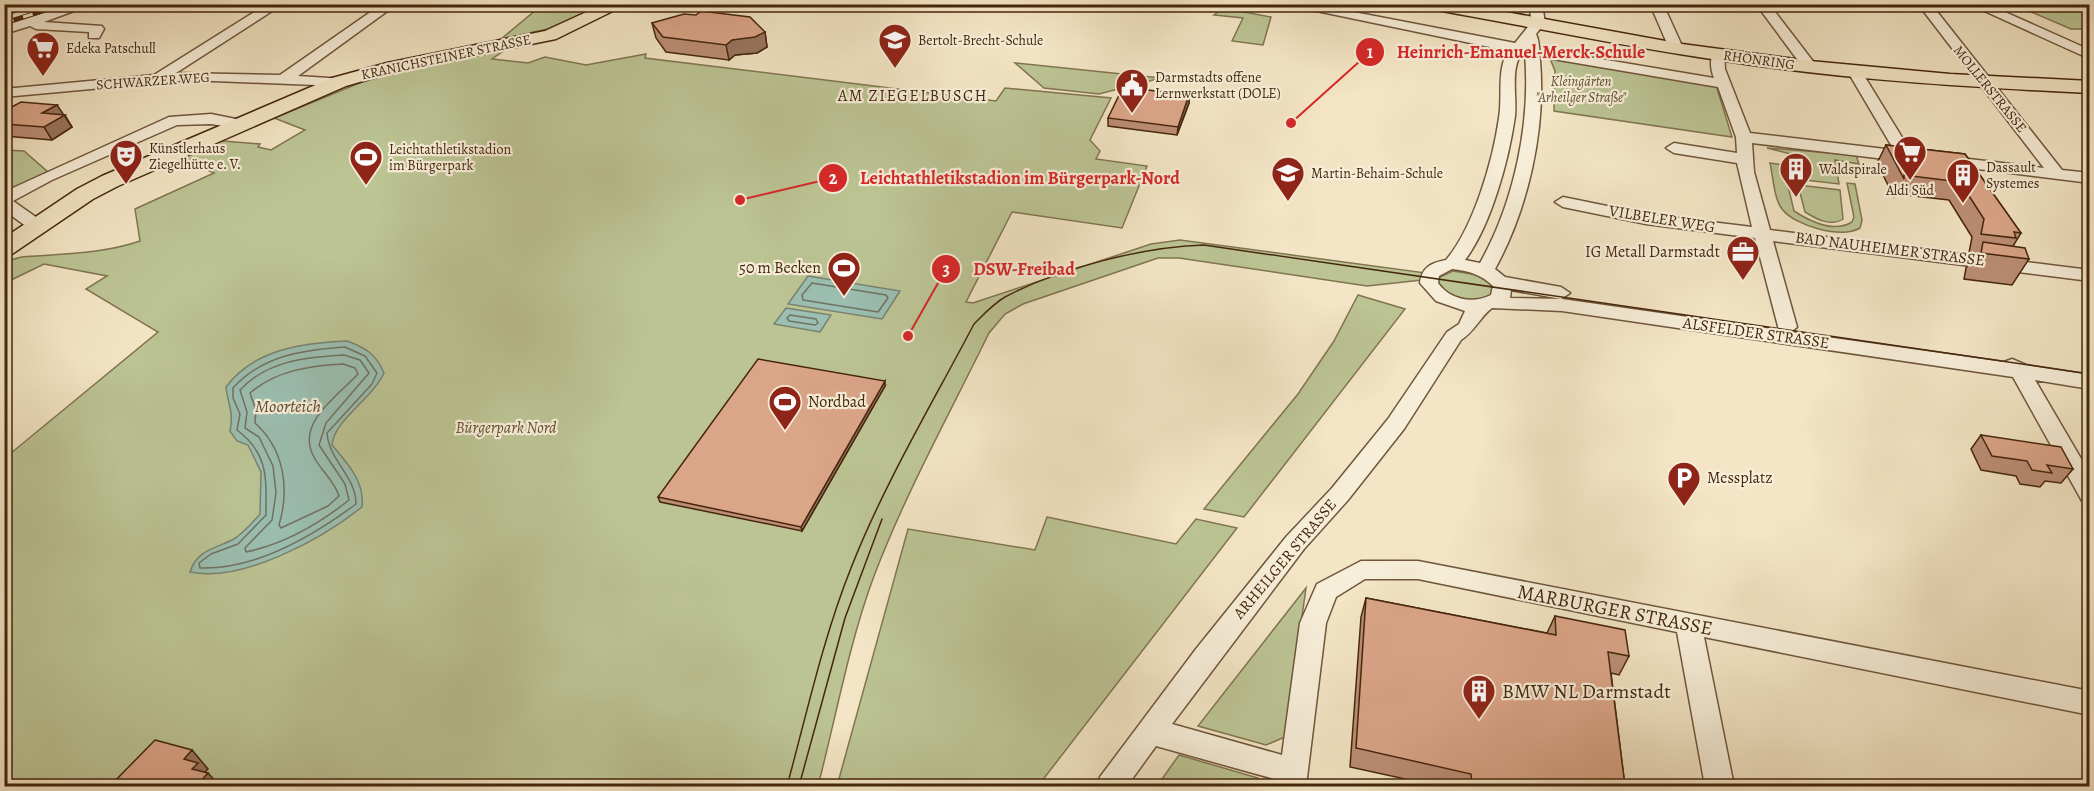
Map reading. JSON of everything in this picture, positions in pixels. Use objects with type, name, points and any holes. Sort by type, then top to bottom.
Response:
[{"type":"main road","name":"KRANICHSTEINER STRASSE","points":[[4,249],[110,181],[339,82],[387,68],[550,35],[619,4]]},
{"type":"main road","name":"RHÖNRING","points":[[1431,4],[1534,28],[1810,67],[1984,82],[2090,87]]},
{"type":"street","points":[[4,12],[27,4]]},
{"type":"street","points":[[4,30],[87,4]]},
{"type":"street","points":[[160,78],[277,4]]},
{"type":"street","points":[[284,79],[391,4]]},
{"type":"street","points":[[1288,4],[1532,51],[1723,84]]},
{"type":"street","name":"ARHEILGER STRASSE","points":[[1110,786],[1295,543],[1340,494],[1396,424],[1458,330],[1467,327],[1475,310],[1503,294],[1492,276],[1519,177],[1534,92],[1532,51],[1536,4]]},
{"type":"street","points":[[1656,4],[1676,48]]},
{"type":"street","points":[[1762,4],[1810,67]]},
{"type":"street","name":"MOLLERSTRASSE","points":[[1924,4],[2057,174]]},
{"type":"street","points":[[1975,4],[2090,55]]},
{"type":"street","points":[[30,23],[97,29],[94,35]]},
{"type":"street","name":"ARHEILGER STRASSE","points":[[1453,302],[1436,293],[1429,278],[1438,267],[1452,264],[1462,253],[1479,214],[1499,153],[1511,88],[1509,60],[1532,51]]},
{"type":"street","points":[[1719,55],[1718,69],[1744,137],[1744,159],[1786,327]]},
{"type":"street","points":[[1855,72],[1905,156]]},
{"type":"street","name":"SCHWARZER WEG","points":[[4,93],[160,78],[339,82]]},
{"type":"street","points":[[37,226],[4,200],[56,172],[174,120],[211,118],[241,124]]},
{"type":"street","points":[[1744,137],[2090,178]]},
{"type":"street","points":[[1674,148],[1744,159]]},
{"type":"street","name":"VILBELER WEG","points":[[1563,202],[1646,219],[1761,233]]},
{"type":"street","name":"BAD NAUHEIMER STRASSE","points":[[1761,233],[2090,276]]},
{"type":"street","points":[[1452,264],[1492,276]]},
{"type":"street","name":"ALSFELDER STRASSE","points":[[1492,276],[1580,297],[1988,356],[2010,364],[2020,371]]},
{"type":"street","points":[[1453,302],[1488,304]]},
{"type":"street","points":[[1453,302],[1459,311],[1458,330]]},
{"type":"street","name":"ALSFELDER STRASSE","points":[[1488,304],[1562,305],[2090,382]]},
{"type":"street","points":[[2020,371],[2090,495]]},
{"type":"street","name":"MARBURGER STRASSE","points":[[1149,732],[1179,738],[1293,779],[1312,623],[1326,591],[1361,570],[1418,570],[2090,702]]},
{"type":"street","points":[[1689,624],[1719,786]]},
{"type":"green space","points":[[542,5],[605,5],[548,29],[501,39]]},
{"type":"green space","points":[[2015,5],[2089,5],[2089,29],[2071,29]]},
{"type":"green space","points":[[1223,8],[1271,17],[1263,45],[1232,41],[1243,18],[1214,15]]},
{"type":"green space","name":"Bürgerpark Nord","points":[[508,48],[492,59],[528,63],[545,57],[586,65],[646,54],[645,58],[996,101],[1005,88],[1111,98],[1090,140],[1100,151],[1096,159],[1147,166],[1122,228],[1012,212],[966,302],[973,303],[1151,244],[1180,240],[1426,273],[1422,280],[1367,286],[1179,258],[1158,258],[1023,304],[1005,314],[989,333],[914,483],[874,576],[850,654],[818,786],[5,786],[5,458],[158,332],[86,289],[107,276],[44,264],[11,280],[5,275],[5,263],[21,257],[96,251],[140,241],[135,209],[214,173],[176,156],[212,140],[260,144],[258,147],[271,150],[305,130],[274,118],[369,79]]},
{"type":"green space","name":"Kleingärten \"Arheilger Straße\"","points":[[1549,56],[1716,85],[1732,137],[1554,111],[1555,71]]},
{"type":"green space","points":[[1015,63],[1161,78],[1099,94],[1044,88]]},
{"type":"green space","points":[[1767,148],[1856,155],[1859,164],[1835,160],[1839,184],[1796,179],[1793,168],[1801,168],[1799,156]]},
{"type":"green space","points":[[5,150],[24,151],[48,172],[5,197]]},
{"type":"green space","points":[[1770,163],[1783,165],[1794,211],[1823,225],[1838,226],[1852,222],[1854,217],[1847,183],[1855,184],[1862,220],[1860,228],[1842,232],[1830,231],[1807,225],[1788,215],[1779,205]]},
{"type":"green space","points":[[1798,185],[1840,190],[1843,219],[1829,222],[1805,212]]},
{"type":"green space","points":[[1453,271],[1478,275],[1490,283],[1493,293],[1489,297],[1475,301],[1459,300],[1448,295],[1440,287],[1440,277]]},
{"type":"green space","points":[[1358,295],[1405,309],[1244,517],[1204,509],[1298,394],[1334,341]]},
{"type":"green space","points":[[1047,517],[1176,544],[1196,519],[1237,528],[1038,786],[837,786],[908,529],[1035,550]]},
{"type":"green space","points":[[1306,588],[1285,737],[1266,745],[1198,726]]},
{"type":"green space","points":[[1179,755],[1258,778],[1257,786],[1157,786]]},
{"type":"water","name":"50 m Becken","points":[[808,276],[900,291],[882,319],[788,304]]},
{"type":"water","points":[[786,308],[831,315],[820,332],[774,324]]},
{"type":"water","name":"Moorteich","points":[[347,341],[370,353],[378,361],[384,373],[371,392],[339,427],[332,445],[358,481],[362,507],[326,532],[281,556],[233,571],[211,574],[190,572],[197,559],[207,551],[236,538],[260,514],[261,472],[248,445],[237,441],[230,431],[231,413],[226,387],[237,374],[251,364],[280,350]]},
{"type":"building","points":[[701,11],[750,17],[765,32],[755,37],[732,40],[726,45],[663,37],[652,23],[684,14],[696,15]]},
{"type":"building","points":[[1123,87],[1189,95],[1178,127],[1108,118]]},
{"type":"building","points":[[21,102],[57,105],[42,113],[65,115],[44,127],[4,124],[4,111]]},
{"type":"building","points":[[1886,145],[1965,154],[2021,233],[2014,232],[2016,238],[1981,234],[1984,219],[1960,182],[1904,175],[1904,179]]},
{"type":"building","points":[[1983,242],[2025,248],[2029,259],[1981,253]]},
{"type":"building","name":"Nordbad","points":[[758,359],[885,381],[801,527],[658,497]]},
{"type":"building","points":[[1981,435],[2061,447],[2073,469],[2047,465],[2052,473],[2032,470],[2027,461],[1992,456]]},
{"type":"building","name":"BMW NL Darmstadt","points":[[1366,598],[1556,635],[1555,616],[1625,630],[1629,656],[1608,652],[1625,786],[1524,786],[1503,782],[1503,786],[1472,786],[1471,774],[1356,748]]},
{"type":"building","points":[[155,740],[192,750],[184,759],[198,763],[192,769],[208,773],[196,786],[110,786]]},
{"type":"tram line","points":[[787,786],[824,648],[851,568],[893,475],[974,324],[1005,297],[1076,268],[1154,250],[1204,245],[2090,374]]},
{"type":"tram line","points":[[799,786],[845,618],[882,519]]},
{"type":"railway","points":[[4,23],[65,4]]},
{"type":"place","name":"Bertolt-Brecht-Schule","points":[[895,69]]},
{"type":"place","name":"Edeka Patschull","points":[[43,77]]},
{"type":"place","name":"Darmstadts offene Lernwerkstatt (DOLE)","points":[[1132,114]]},
{"type":"place","name":"Heinrich-Emanuel-Merck-Schule","points":[[1291,123]]},
{"type":"place","name":"Aldi Süd","points":[[1910,181]]},
{"type":"place","name":"Künstlerhaus Ziegelhütte e. V.","points":[[126,185]]},
{"type":"place","name":"Leichtathletikstadion im Bürgerpark","points":[[366,186]]},
{"type":"place","name":"Waldspirale","points":[[1796,198]]},
{"type":"place","name":"Leichtathletikstadion im Bürgerpark-Nord","points":[[740,200]]},
{"type":"place","name":"Martin-Behaim-Schule","points":[[1288,202]]},
{"type":"place","name":"Dassault Systemes","points":[[1963,204]]},
{"type":"place","name":"IG Metall Darmstadt","points":[[1743,281]]},
{"type":"place","name":"50 m Becken","points":[[844,297]]},
{"type":"place","name":"DSW-Freibad","points":[[908,336]]},
{"type":"place","name":"Nordbad","points":[[785,431]]},
{"type":"place","name":"Messplatz","points":[[1684,507]]},
{"type":"place","name":"BMW NL Darmstadt","points":[[1479,720]]},
{"type":"district","name":"AM ZIEGELBUSCH","points":[[913,96]]}]
